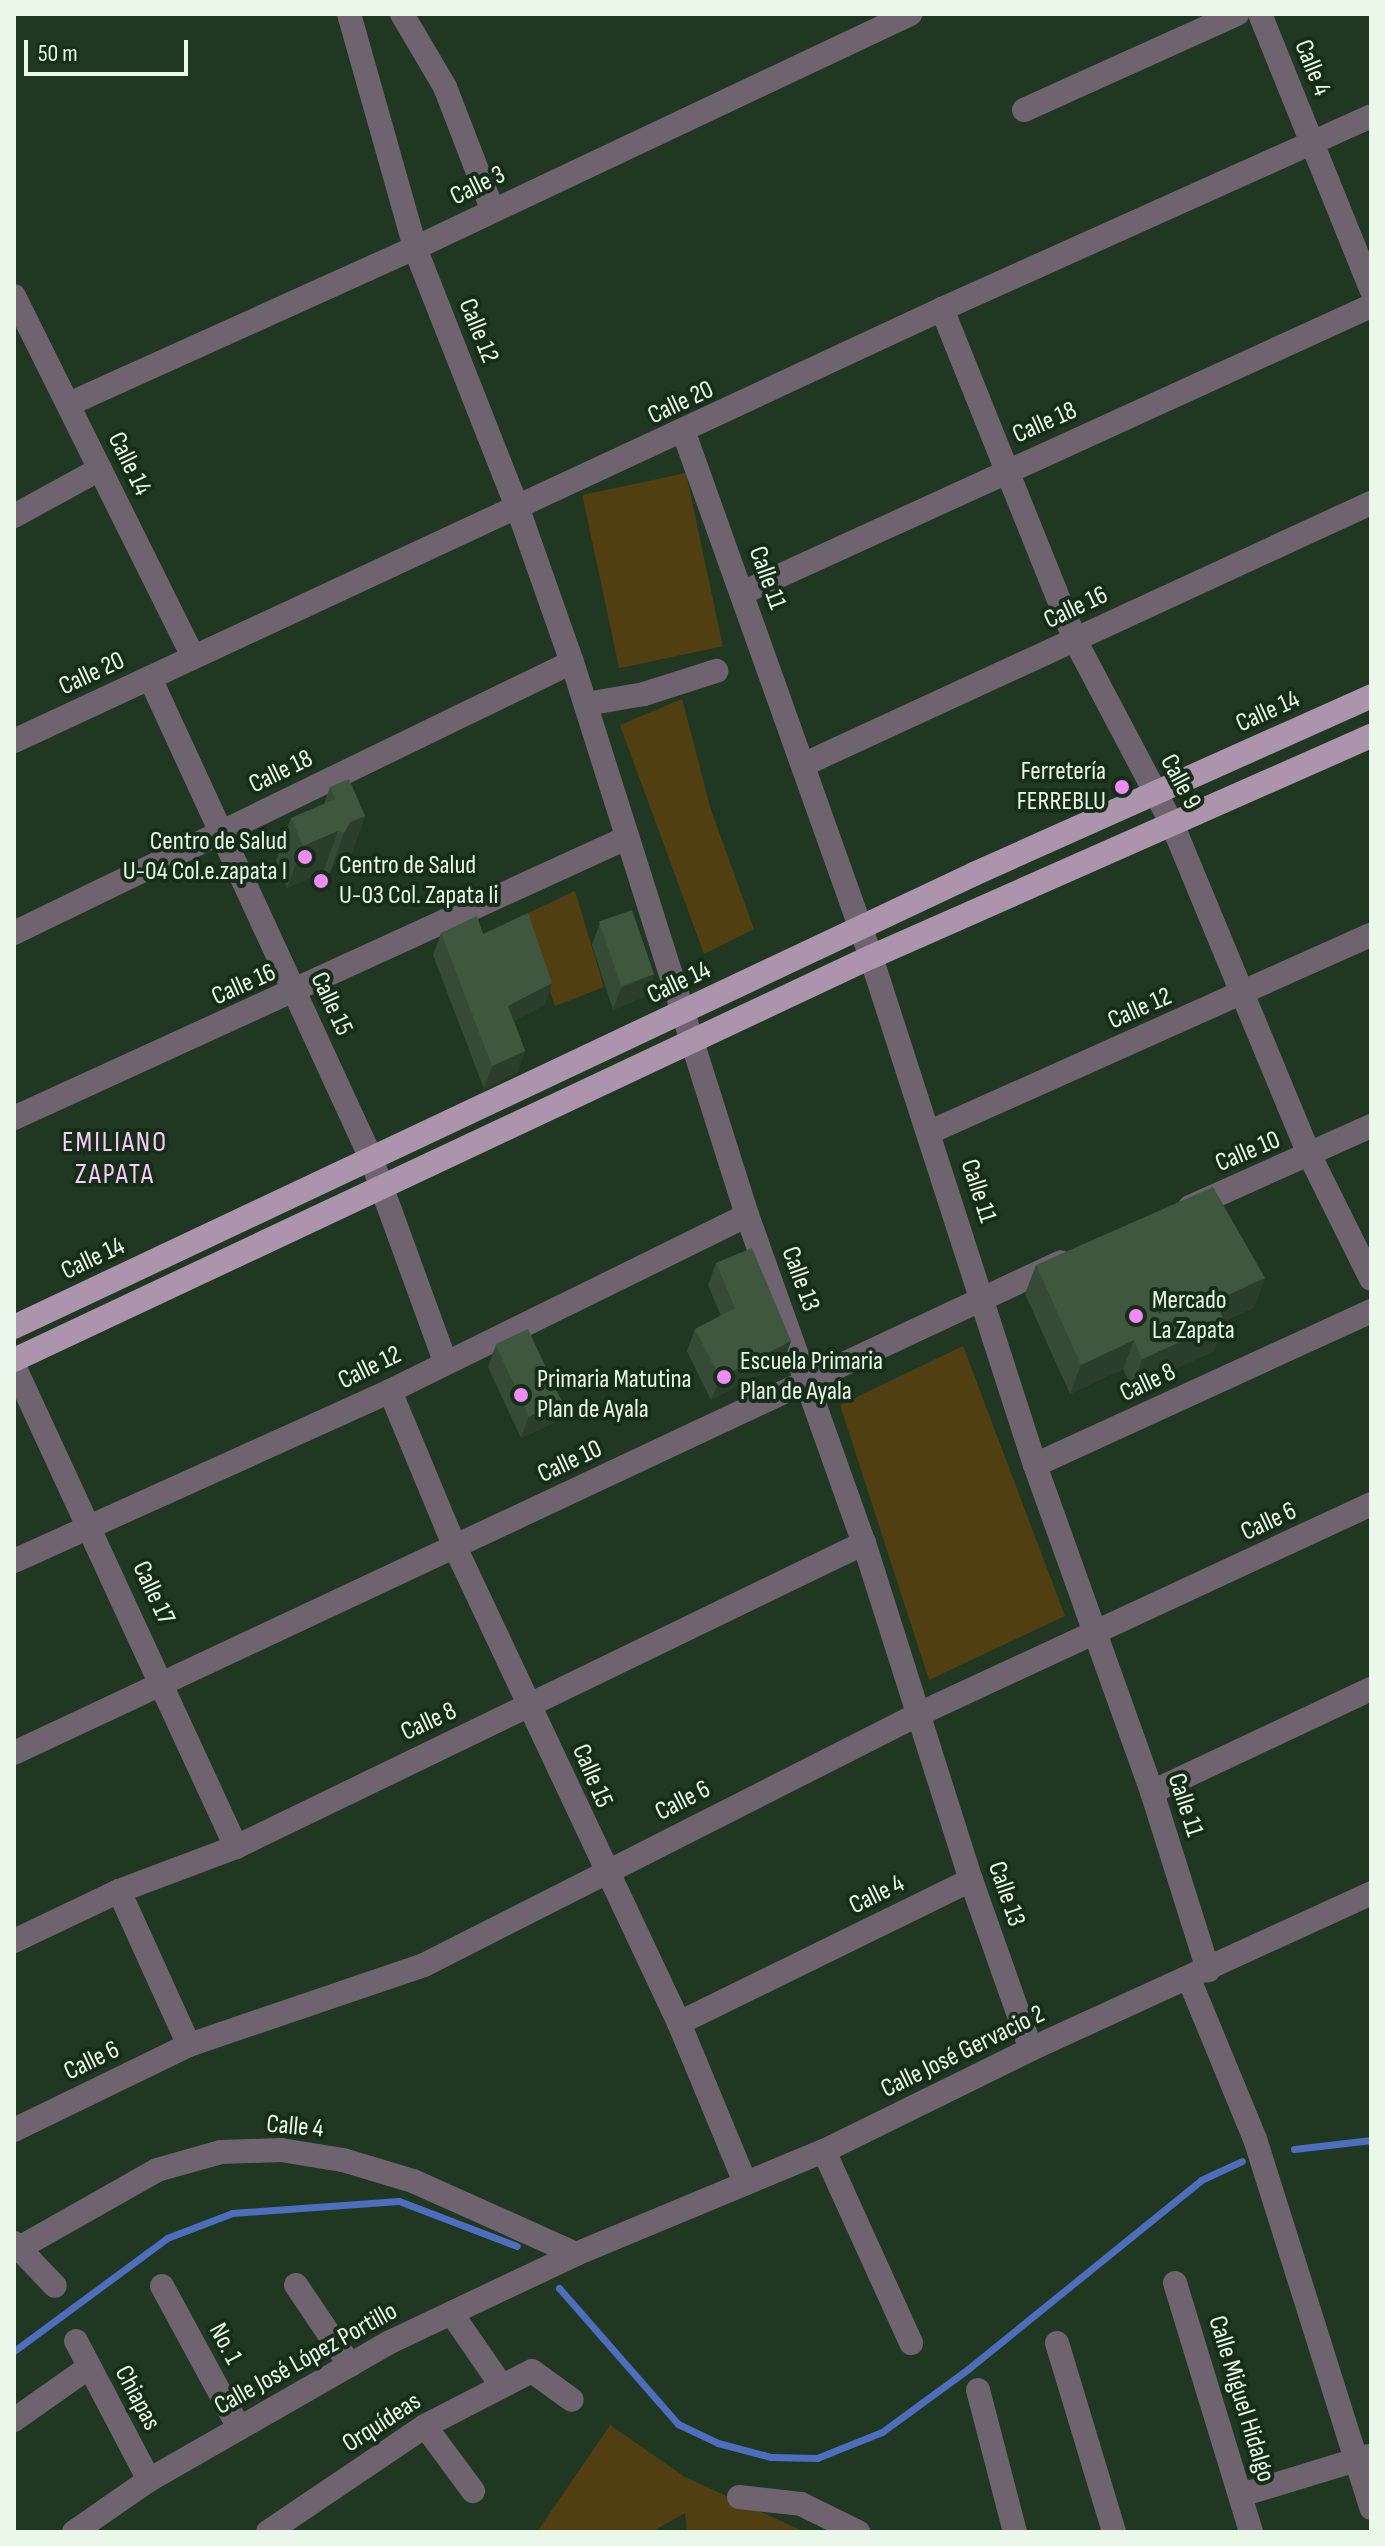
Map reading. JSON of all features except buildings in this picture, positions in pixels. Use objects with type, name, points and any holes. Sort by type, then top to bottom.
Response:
[{"type":"main road","name":"Calle 14","points":[[14,1327],[860,929],[1371,696]]},
{"type":"main road","points":[[14,1363],[382,1184],[871,957],[1371,736]]},
{"type":"street","name":"Calle 12","points":[[349,14],[415,248],[518,509],[572,662]]},
{"type":"street","points":[[402,14],[445,87],[492,209]]},
{"type":"street","name":"Calle 3","points":[[69,404],[415,248],[910,14]]},
{"type":"street","points":[[1024,110],[1237,14]]},
{"type":"street","name":"Calle 4","points":[[1260,14],[1371,289]]},
{"type":"street","name":"Calle 20","points":[[14,741],[684,433],[942,309],[1371,116]]},
{"type":"street","name":"Calle 14","points":[[15,300],[193,657]]},
{"type":"street","name":"Calle 18","points":[[742,593],[1371,306]]},
{"type":"street","name":"Calle 9","points":[[942,309],[1010,470],[1075,640],[1173,826],[1310,1156],[1371,1279]]},
{"type":"street","name":"Calle 11","points":[[684,433],[805,764],[930,1132],[1035,1465],[1152,1792],[1198,1974],[1364,2458],[1371,2508]]},
{"type":"street","points":[[14,516],[100,469]]},
{"type":"street","name":"Calle 16","points":[[805,764],[1371,503]]},
{"type":"street","name":"Calle 18","points":[[14,933],[572,662]]},
{"type":"street","name":"Calle 13","points":[[572,662],[747,1215],[864,1543],[971,1880],[1031,2049]]},
{"type":"street","points":[[586,704],[644,694],[716,671]]},
{"type":"street","name":"Calle 15","points":[[150,678],[371,1158],[445,1361]]},
{"type":"street","name":"Calle 16","points":[[14,1118],[295,993],[626,838]]},
{"type":"street","name":"Calle 12","points":[[930,1132],[1371,935]]},
{"type":"street","name":"Calle 10","points":[[1168,1216],[1310,1156],[1371,1126]]},
{"type":"street","name":"Calle 12","points":[[14,1561],[390,1391],[445,1361],[747,1215]]},
{"type":"street","name":"Calle 10","points":[[14,1753],[807,1382],[983,1295],[1082,1253]]},
{"type":"street","name":"Calle 8","points":[[1035,1465],[1371,1311]]},
{"type":"street","name":"Calle 17","points":[[14,1363],[164,1683],[236,1847]]},
{"type":"street","name":"Calle 15","points":[[390,1391],[455,1547],[532,1705],[604,1872],[679,2023],[745,2182]]},
{"type":"street","name":"Calle 6","points":[[14,2130],[189,2045],[424,1965],[919,1714],[1371,1504]]},
{"type":"street","name":"Calle 8","points":[[14,1941],[119,1891],[236,1847],[864,1543]]},
{"type":"street","points":[[1152,1792],[1371,1689]]},
{"type":"street","name":"Calle 4","points":[[679,2023],[971,1880]]},
{"type":"street","points":[[119,1891],[189,2045]]},
{"type":"street","name":"Calle José Gervacio 2","points":[[576,2254],[824,2151],[1031,2049],[1371,1893]]},
{"type":"street","name":"Calle 4","points":[[15,2248],[157,2170],[221,2152],[281,2150],[343,2160],[413,2181],[576,2254]]},
{"type":"street","points":[[824,2151],[911,2343]]},
{"type":"street","points":[[15,2248],[55,2286]]},
{"type":"street","name":"Calle José López Portillo","points":[[74,2532],[149,2480],[350,2365],[576,2254]]},
{"type":"street","name":"Calle Miguel Hidalgo","points":[[1175,2283],[1251,2532]]},
{"type":"street","points":[[296,2285],[350,2365]]},
{"type":"street","name":"No. 1","points":[[162,2286],[239,2428]]},
{"type":"street","points":[[452,2314],[501,2385]]},
{"type":"street","name":"Chiapas","points":[[76,2341],[149,2480]]},
{"type":"street","points":[[1057,2343],[1114,2532]]},
{"type":"street","points":[[14,2420],[89,2367]]},
{"type":"street","name":"Orquídeas","points":[[268,2532],[425,2426],[532,2371],[572,2400]]},
{"type":"street","points":[[978,2390],[1015,2532]]},
{"type":"street","points":[[425,2426],[473,2491]]},
{"type":"street","points":[[1241,2495],[1364,2458]]},
{"type":"street","points":[[739,2497],[801,2504],[858,2532]]},
{"type":"shaded area","points":[[686,473],[723,646],[619,668],[582,495]]},
{"type":"shaded area","points":[[682,699],[711,810],[754,929],[704,954],[620,725]]},
{"type":"shaded area","points":[[575,891],[604,987],[555,1006],[524,915]]},
{"type":"shaded area","points":[[963,1346],[1065,1616],[929,1680],[840,1405]]},
{"type":"shaded area","points":[[610,2425],[685,2477],[805,2532],[687,2532],[685,2513],[651,2532],[537,2532]]},
{"type":"waterway","points":[[1294,2149],[1371,2140]]},
{"type":"waterway","points":[[559,2288],[678,2424],[718,2443],[771,2457],[817,2458],[882,2432],[968,2369],[1201,2180],[1242,2161]]},
{"type":"waterway","points":[[14,2351],[167,2238],[232,2213],[399,2201],[517,2246]]},
{"type":"place","name":"Ferretería FERREBLU","points":[[1122,787]]},
{"type":"place","name":"Centro de Salud U-04 Col.e.zapata I","points":[[305,857]]},
{"type":"place","name":"Centro de Salud U-03 Col. Zapata Ii","points":[[321,881]]},
{"type":"place","name":"Mercado La Zapata","points":[[1136,1316]]},
{"type":"place","name":"Escuela Primaria Plan de Ayala","points":[[724,1377]]},
{"type":"place","name":"Primaria Matutina Plan de Ayala","points":[[521,1395]]},
{"type":"district","name":"EMILIANO ZAPATA","points":[[115,1159]]}]
